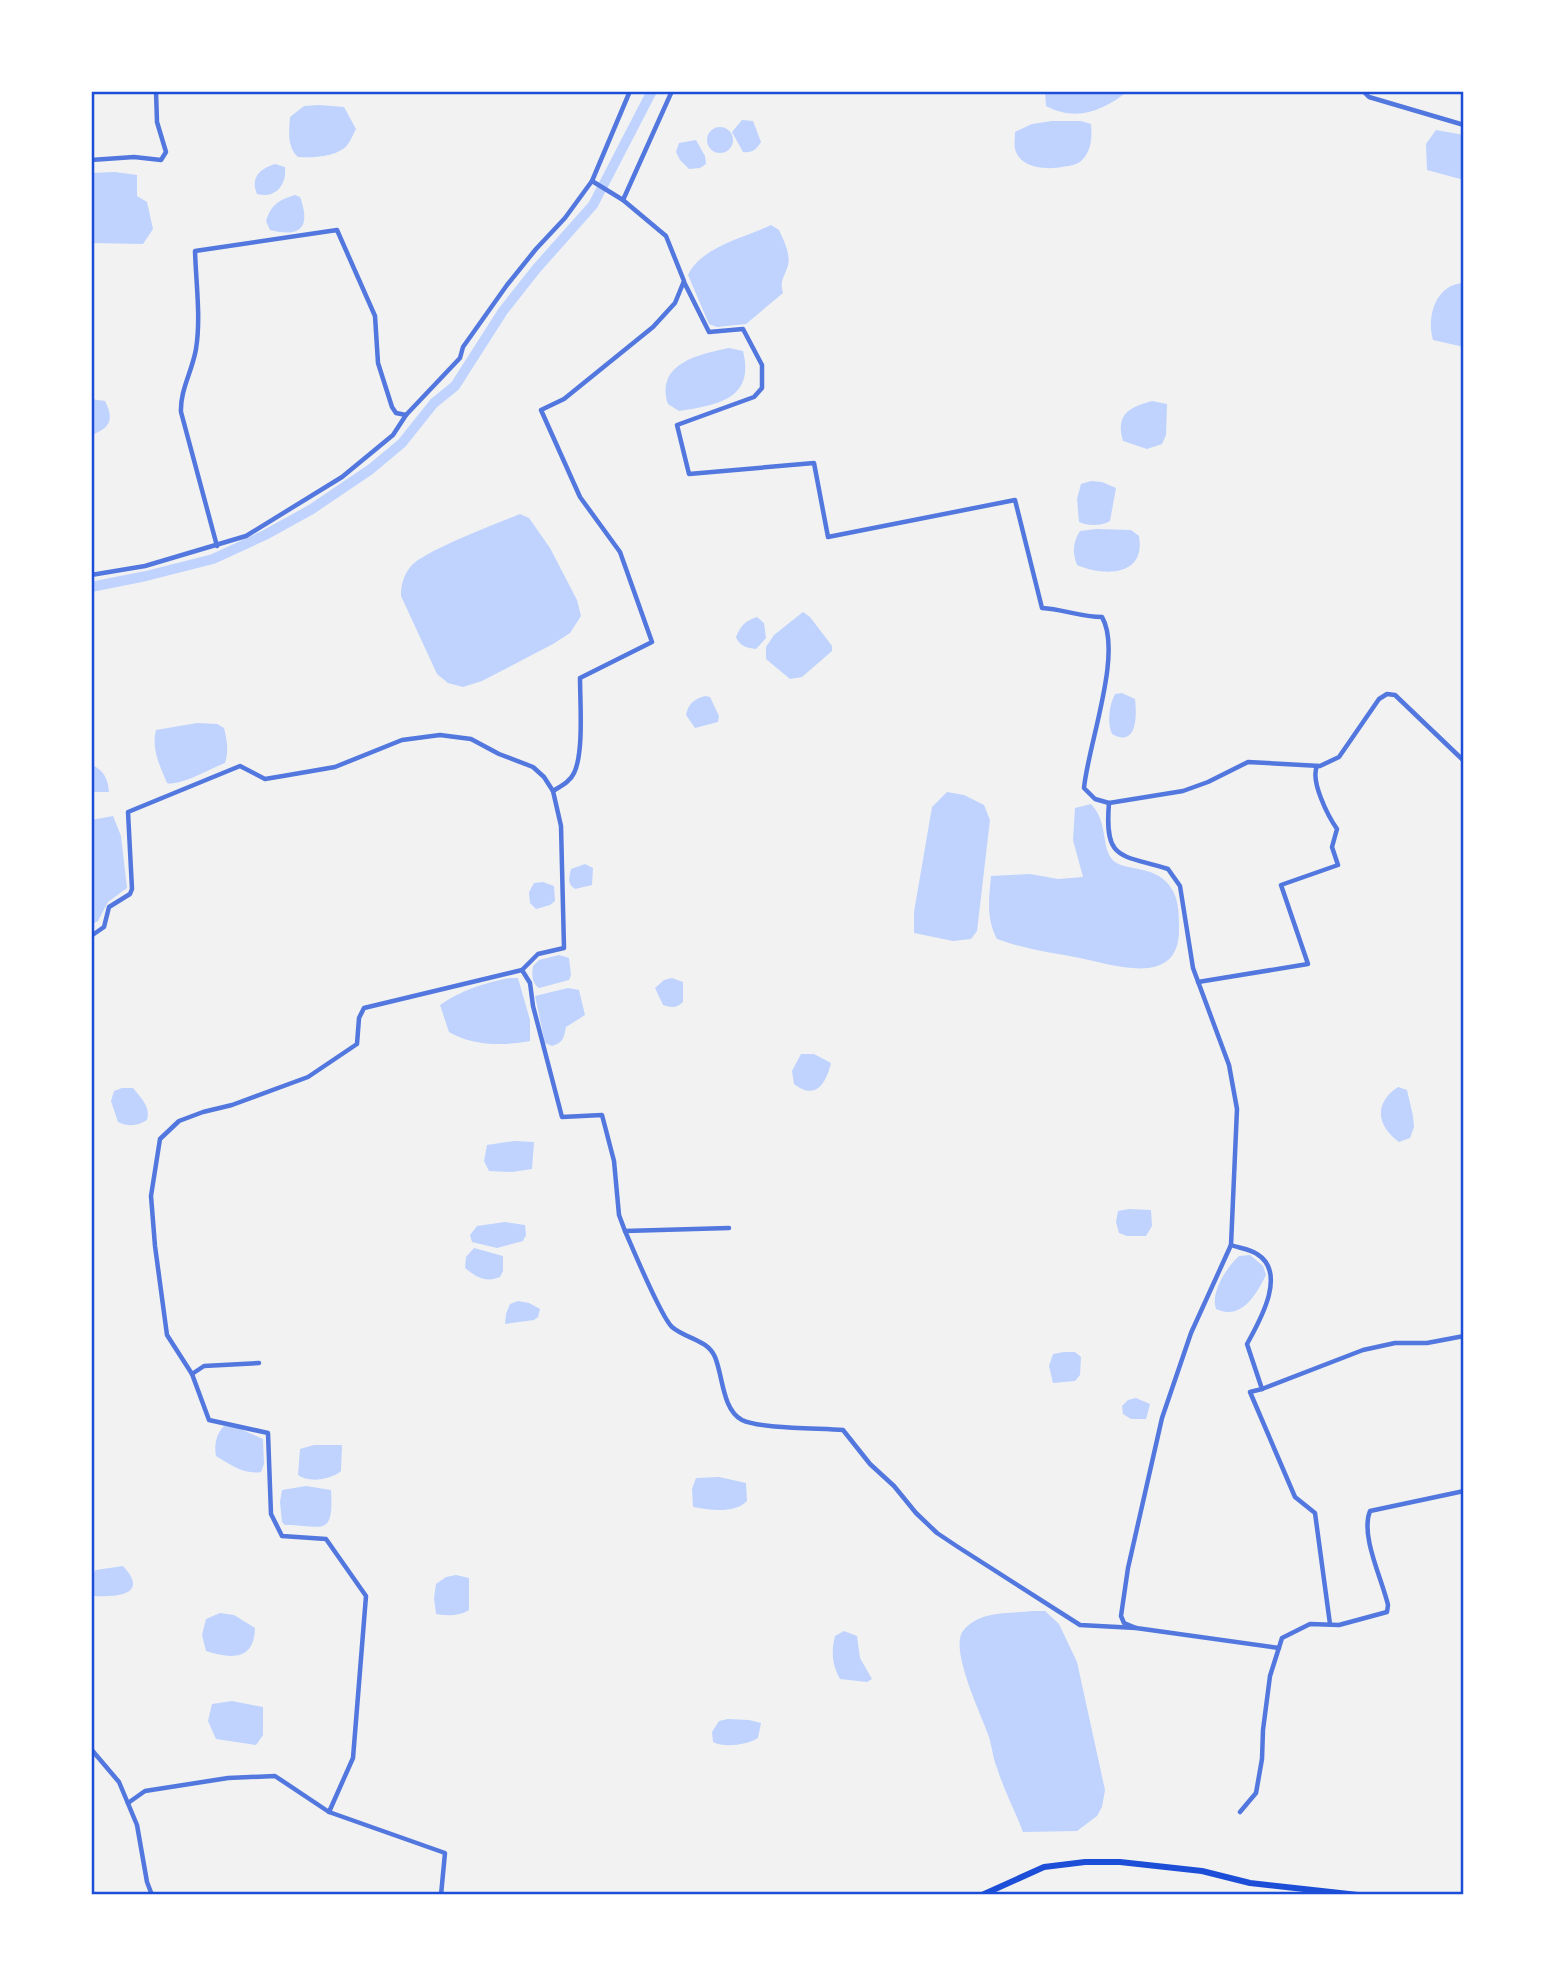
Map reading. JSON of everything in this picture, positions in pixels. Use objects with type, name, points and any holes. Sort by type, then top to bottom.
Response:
[{"type":"main road","points":[[982,1895],[1044,1867],[1085,1862],[1120,1862],[1202,1871],[1250,1883],[1358,1895]]},
{"type":"street","points":[[91,160],[161,160],[166,152],[157,122],[156,91]]},
{"type":"street","points":[[91,575],[145,566],[246,536],[342,477],[393,435],[406,415],[460,358],[463,347],[507,285],[565,218],[592,181],[630,91]]},
{"type":"street","points":[[623,200],[672,91]]},
{"type":"street","points":[[1363,91],[1369,97],[1464,125]]},
{"type":"street","points":[[592,181],[623,200],[666,236],[709,332],[743,329],[762,365],[762,388],[754,397],[677,425],[689,474],[814,463],[828,537],[1014,500],[1042,608],[1054,608],[1086,617],[1102,617],[1108,627],[1107,667],[1084,788],[1095,799],[1109,803],[1183,791],[1248,762],[1317,766],[1331,762],[1339,757],[1379,699],[1387,694],[1395,695],[1464,761]]},
{"type":"street","points":[[217,546],[181,412],[181,397],[197,348],[195,251],[337,230],[375,316],[378,363],[392,407],[396,413],[406,415]]},
{"type":"street","points":[[553,791],[565,784],[575,772],[580,744],[580,678],[652,642],[620,552],[580,497],[541,410],[564,399],[653,327],[675,303],[684,281]]},
{"type":"street","points":[[91,936],[104,927],[109,907],[130,894],[132,888],[128,812],[240,766],[265,779],[335,767],[402,740],[440,735],[471,739],[499,754],[533,767],[553,791],[561,826],[564,948],[538,954],[522,970],[364,1008],[359,1018],[357,1044],[308,1077],[233,1105],[179,1121],[160,1139],[151,1196],[167,1335],[192,1374],[209,1420],[268,1433],[271,1514],[282,1536],[326,1539],[366,1596],[353,1758],[330,1812]]},
{"type":"street","points":[[1198,982],[1308,964],[1281,885],[1338,864],[1332,847],[1337,830],[1326,811],[1317,785],[1314,770],[1317,766]]},
{"type":"street","points":[[1109,803],[1107,830],[1122,857],[1168,869],[1180,887],[1193,968],[1229,1065],[1237,1109],[1231,1245],[1191,1333],[1162,1418],[1128,1568],[1121,1616],[1124,1623],[1136,1628]]},
{"type":"street","points":[[522,970],[530,984],[533,1006],[562,1117],[602,1115],[614,1161],[619,1214],[625,1231],[671,1326],[704,1343],[714,1354],[728,1403],[736,1416],[746,1422],[761,1424],[844,1430],[870,1464],[894,1486],[916,1513],[948,1540],[1080,1625],[1136,1628],[1279,1648]]},
{"type":"street","points":[[625,1231],[729,1228]]},
{"type":"street","points":[[1231,1245],[1257,1254],[1264,1261],[1271,1277],[1266,1308],[1247,1344],[1262,1389]]},
{"type":"street","points":[[1330,1625],[1315,1513],[1295,1497],[1250,1392],[1363,1350],[1395,1343],[1427,1343],[1464,1336]]},
{"type":"street","points":[[192,1374],[204,1366],[259,1363]]},
{"type":"street","points":[[1240,1812],[1256,1793],[1270,1676],[1282,1638],[1310,1624],[1339,1625],[1387,1612],[1388,1605],[1373,1558],[1366,1521],[1370,1511],[1464,1491]]},
{"type":"street","points":[[91,1749],[119,1782],[128,1803],[137,1825],[147,1882],[152,1895]]},
{"type":"street","points":[[128,1803],[145,1791],[228,1778],[275,1776],[330,1812],[445,1853],[441,1895]]},
{"type":"water","points":[[1045,91],[1128,91],[1099,109],[1079,114],[1057,111],[1046,106]]},
{"type":"water","points":[[304,106],[344,107],[356,129],[348,144],[338,152],[318,157],[298,157],[290,144],[290,117]]},
{"type":"water","points":[[742,120],[753,121],[761,142],[751,151],[743,152],[732,132]]},
{"type":"water","points":[[1081,121],[1091,124],[1090,147],[1080,162],[1062,167],[1041,168],[1028,164],[1018,155],[1015,132],[1032,124]]},
{"type":"water","points":[[720,127],[729,131],[733,140],[729,149],[720,153],[711,149],[707,140],[711,131]]},
{"type":"water","points":[[1436,130],[1464,135],[1464,180],[1427,170],[1426,144]]},
{"type":"water","points":[[696,140],[705,156],[706,164],[700,168],[689,169],[676,152],[679,143]]},
{"type":"water","points":[[275,164],[285,167],[284,179],[279,189],[270,194],[257,194],[255,183],[258,174]]},
{"type":"water","points":[[91,173],[137,175],[137,196],[147,202],[153,229],[143,244],[91,243]]},
{"type":"water","points":[[295,195],[300,197],[303,207],[304,223],[301,228],[289,232],[270,230],[266,221],[270,211],[280,201]]},
{"type":"water","points":[[771,225],[779,230],[788,256],[782,282],[783,293],[746,324],[717,327],[709,324],[688,275],[694,265],[713,250]]},
{"type":"water","points":[[1464,283],[1464,347],[1433,340],[1431,321],[1435,303],[1446,289]]},
{"type":"water","points":[[729,348],[743,351],[745,367],[744,380],[730,397],[707,406],[679,411],[668,404],[666,390],[668,379],[674,370],[694,358]]},
{"type":"water","points":[[91,399],[105,401],[110,418],[107,426],[91,435]]},
{"type":"water","points":[[1152,401],[1167,404],[1166,435],[1162,444],[1147,449],[1123,441],[1123,418],[1131,409]]},
{"type":"water","points":[[1091,481],[1116,488],[1110,521],[1107,523],[1095,525],[1079,522],[1077,499],[1081,484]]},
{"type":"water","points":[[520,514],[529,518],[550,548],[577,600],[581,616],[570,633],[482,681],[463,687],[448,683],[437,674],[401,596],[404,577],[411,566],[430,553]]},
{"type":"water","points":[[1131,530],[1139,536],[1136,559],[1130,566],[1111,572],[1077,565],[1074,551],[1080,531]]},
{"type":"water","points":[[803,612],[832,646],[832,651],[802,677],[790,679],[766,659],[766,647],[774,635]]},
{"type":"water","points":[[757,617],[764,623],[766,638],[756,649],[749,648],[739,643],[736,637],[744,624]]},
{"type":"water","points":[[1122,693],[1135,699],[1134,728],[1126,737],[1112,734],[1109,714],[1115,694]]},
{"type":"water","points":[[705,696],[710,697],[719,716],[718,722],[695,728],[686,715],[687,711],[692,702]]},
{"type":"water","points":[[197,723],[217,724],[224,728],[227,746],[225,763],[187,780],[167,783],[155,751],[156,730]]},
{"type":"water","points":[[91,765],[99,769],[104,776],[109,792],[91,792]]},
{"type":"water","points":[[947,792],[964,795],[984,805],[990,820],[977,931],[971,939],[953,941],[914,933],[914,912],[932,807]]},
{"type":"water","points":[[1091,804],[1100,818],[1111,858],[1123,866],[1159,876],[1174,893],[1179,916],[1176,948],[1168,960],[1157,966],[1126,968],[997,939],[989,908],[991,876],[1030,874],[1058,879],[1083,877],[1073,840],[1075,808]]},
{"type":"water","points":[[113,816],[121,836],[127,888],[108,902],[98,921],[91,925],[91,820]]},
{"type":"water","points":[[585,864],[593,868],[592,885],[575,889],[569,878],[571,869]]},
{"type":"water","points":[[543,882],[554,886],[555,901],[536,909],[530,903],[529,892],[534,883]]},
{"type":"water","points":[[559,955],[569,958],[569,980],[539,988],[536,986],[532,975],[533,966],[539,960]]},
{"type":"water","points":[[518,978],[530,1020],[530,1041],[489,1044],[458,1037],[449,1032],[440,1005],[473,988]]},
{"type":"water","points":[[672,978],[683,982],[683,1002],[669,1007],[663,1005],[655,988],[664,980]]},
{"type":"water","points":[[568,988],[579,990],[585,1015],[566,1027],[562,1039],[552,1046],[545,1043],[535,996]]},
{"type":"water","points":[[801,1054],[814,1054],[831,1063],[823,1083],[814,1090],[808,1091],[794,1084],[792,1071]]},
{"type":"water","points":[[1398,1087],[1407,1090],[1414,1127],[1410,1138],[1399,1142],[1386,1128],[1381,1114],[1385,1100]]},
{"type":"water","points":[[133,1088],[139,1095],[146,1107],[147,1120],[133,1125],[118,1122],[111,1101],[114,1091]]},
{"type":"water","points":[[514,1141],[534,1142],[532,1169],[489,1171],[484,1161],[487,1145]]},
{"type":"water","points":[[1151,1210],[1152,1226],[1146,1236],[1119,1233],[1116,1222],[1118,1211]]},
{"type":"water","points":[[505,1222],[525,1225],[526,1235],[523,1241],[497,1248],[472,1242],[470,1235],[477,1226]]},
{"type":"water","points":[[474,1248],[503,1256],[503,1271],[500,1277],[481,1278],[465,1268],[466,1257]]},
{"type":"water","points":[[1250,1255],[1263,1266],[1266,1275],[1252,1298],[1233,1312],[1216,1309],[1215,1295],[1225,1273],[1239,1256]]},
{"type":"water","points":[[518,1301],[540,1309],[538,1317],[534,1320],[505,1324],[510,1304]]},
{"type":"water","points":[[1075,1352],[1081,1357],[1080,1375],[1075,1381],[1053,1383],[1049,1366],[1053,1354]]},
{"type":"water","points":[[1136,1398],[1150,1404],[1146,1419],[1131,1419],[1123,1414],[1122,1406],[1128,1400]]},
{"type":"water","points":[[224,1426],[238,1428],[263,1439],[264,1464],[261,1472],[243,1470],[216,1456],[216,1440]]},
{"type":"water","points":[[314,1445],[342,1445],[341,1471],[320,1479],[308,1479],[298,1475],[300,1449]]},
{"type":"water","points":[[719,1477],[746,1483],[747,1501],[729,1509],[693,1507],[692,1489],[696,1478]]},
{"type":"water","points":[[306,1486],[331,1490],[328,1523],[317,1527],[285,1525],[282,1522],[280,1502],[282,1490]]},
{"type":"water","points":[[123,1566],[131,1576],[131,1589],[119,1595],[93,1596],[91,1575],[96,1570]]},
{"type":"water","points":[[456,1575],[469,1578],[469,1610],[453,1615],[436,1614],[436,1584],[446,1577]]},
{"type":"water","points":[[1045,1611],[1059,1624],[1077,1662],[1105,1790],[1102,1807],[1097,1816],[1077,1831],[1023,1832],[994,1760],[989,1737],[968,1683],[960,1652],[963,1631],[977,1619],[995,1614]]},
{"type":"water","points":[[220,1613],[234,1615],[255,1628],[254,1639],[246,1652],[232,1656],[206,1651],[202,1635],[206,1619]]},
{"type":"water","points":[[844,1631],[857,1636],[860,1658],[872,1679],[867,1682],[840,1679],[837,1674],[833,1658],[834,1642],[835,1636]]},
{"type":"water","points":[[232,1701],[263,1707],[263,1735],[256,1745],[216,1739],[208,1721],[212,1704]]},
{"type":"water","points":[[728,1719],[761,1723],[758,1738],[736,1745],[713,1742],[712,1732],[719,1721]]},
{"type":"waterway","points":[[91,587],[213,559],[265,535],[312,509],[371,469],[402,443],[434,403],[455,386],[503,311],[593,205],[652,91]]}]
